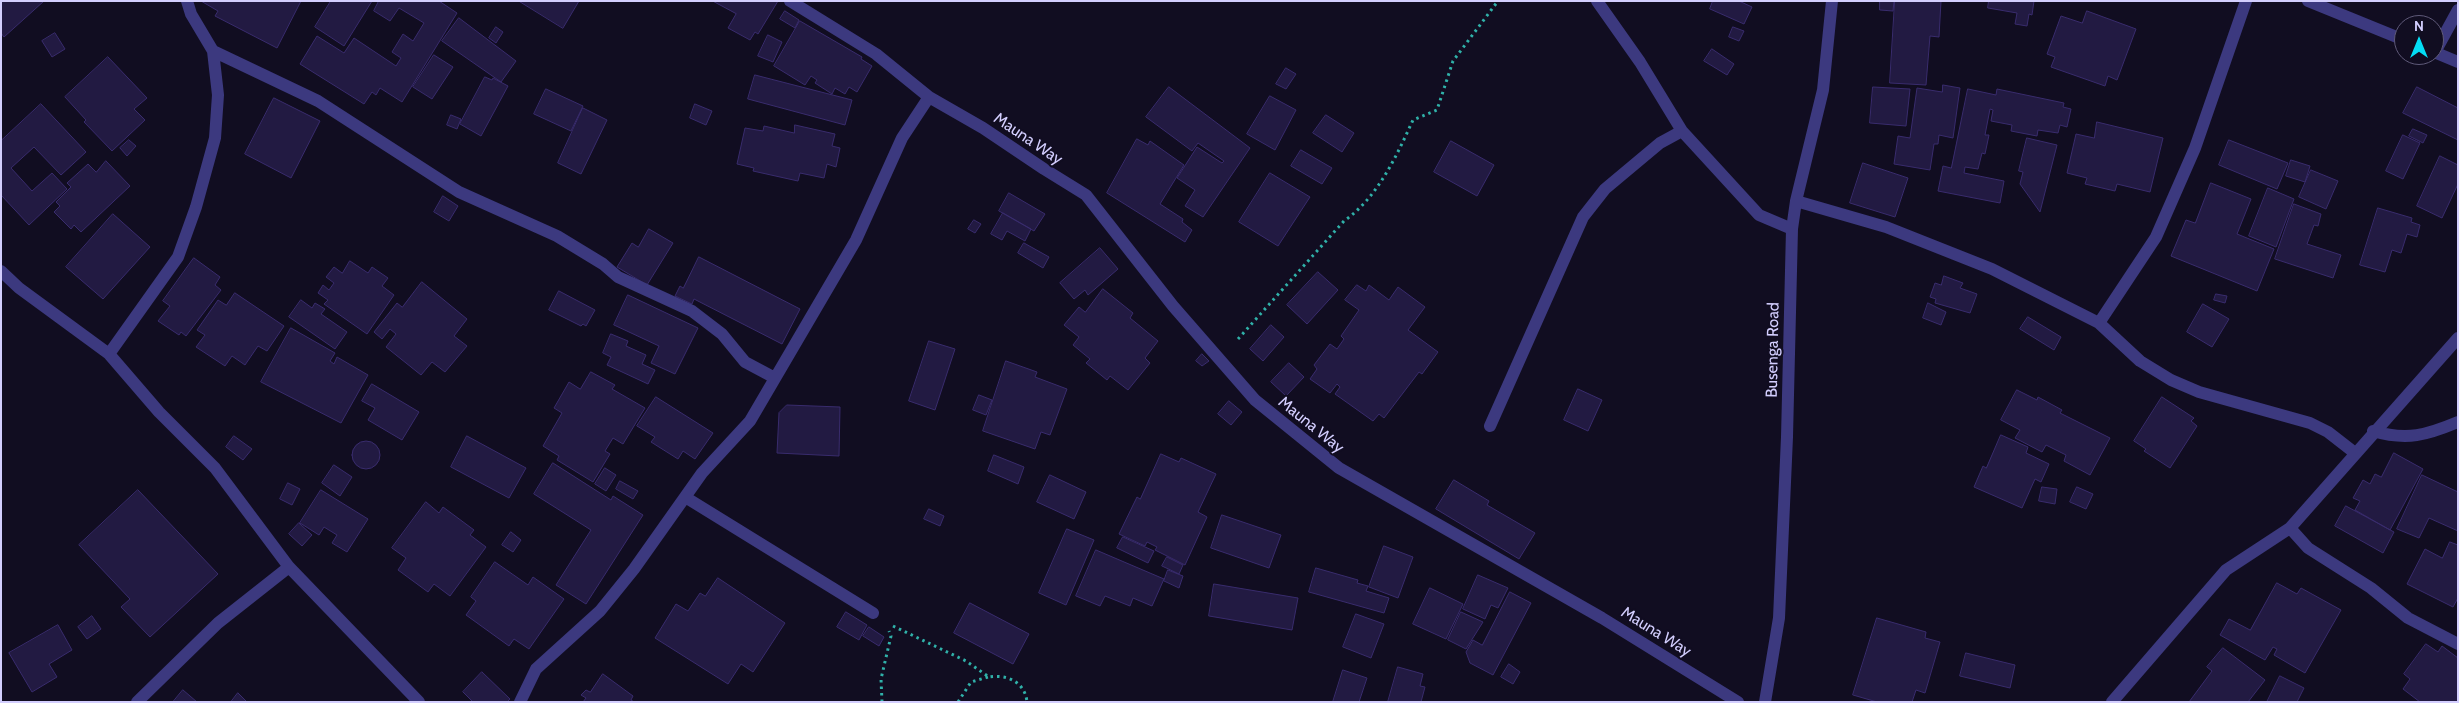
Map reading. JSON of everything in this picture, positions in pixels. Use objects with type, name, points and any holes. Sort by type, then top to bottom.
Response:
[{"type":"street","points":[[109,354],[178,257],[196,207],[215,138],[218,95],[213,51],[191,14],[187,1]]},
{"type":"street","name":"Mauna Way","points":[[790,1],[876,54],[929,97],[983,128],[1044,170],[1086,195],[1218,360],[1255,400],[1339,468],[1602,618],[1738,702]]},
{"type":"street","points":[[1597,1],[1640,62],[1682,131],[1759,216],[1792,229]]},
{"type":"street","name":"Busenga Road","points":[[1765,702],[1779,618],[1787,437],[1792,229],[1796,200],[1822,90],[1832,1]]},
{"type":"street","points":[[2099,322],[2156,237],[2195,148],[2246,1]]},
{"type":"street","points":[[2308,1],[2394,36]]},
{"type":"street","points":[[2444,34],[2458,10]]},
{"type":"street","points":[[213,51],[318,101],[459,192],[557,236],[603,264],[618,277],[692,311],[722,334],[745,362],[775,378]]},
{"type":"street","points":[[2444,56],[2458,62]]},
{"type":"street","points":[[520,702],[536,668],[600,611],[634,569],[702,472],[750,422],[856,240],[902,138],[929,97]]},
{"type":"street","points":[[1490,426],[1584,217],[1605,189],[1660,143],[1682,131]]},
{"type":"street","points":[[1796,200],[1886,227],[1992,269],[2099,322],[2140,360],[2170,380],[2199,392],[2310,423],[2328,432],[2355,453]]},
{"type":"street","points":[[1,271],[19,288],[109,354],[160,412],[215,468],[289,567],[419,702]]},
{"type":"street","points":[[2112,702],[2226,570],[2290,528],[2458,338]]},
{"type":"street","points":[[2373,432],[2395,438],[2433,433],[2458,422]]},
{"type":"street","points":[[685,497],[873,612]]},
{"type":"street","points":[[2290,528],[2308,548],[2371,588],[2408,618],[2458,644]]},
{"type":"street","points":[[137,702],[218,623],[270,580],[289,567]]},
{"type":"path","points":[[1218,360],[1338,228],[1362,209],[1396,159],[1413,120],[1437,110],[1453,60],[1498,1]]},
{"type":"path","points":[[882,702],[880,679],[891,636],[886,624],[904,629],[958,657],[989,677]]},
{"type":"path","points":[[958,702],[971,682],[1001,675],[1014,680],[1026,693],[1027,702]]},
{"type":"building","points":[[1,1],[44,1],[4,37],[1,33]]},
{"type":"building","points":[[201,1],[301,1],[277,48],[215,16],[218,11]]},
{"type":"building","points":[[331,1],[372,1],[344,46],[315,27]]},
{"type":"building","points":[[379,1],[439,1],[457,13],[402,102],[380,88],[376,95],[372,92],[364,104],[300,64],[317,36],[344,53],[354,38],[396,66],[401,58],[392,52],[403,34],[413,41],[424,23],[399,8],[390,21],[374,11]]},
{"type":"building","points":[[519,1],[579,1],[563,28]]},
{"type":"building","points":[[713,1],[778,1],[758,34],[755,32],[750,40],[728,28],[736,14]]},
{"type":"building","points":[[1713,1],[1739,1],[1752,7],[1744,24],[1710,9]]},
{"type":"building","points":[[1880,1],[1894,1],[1893,11],[1880,10]]},
{"type":"building","points":[[1895,1],[1941,1],[1939,37],[1930,36],[1926,85],[1890,83]]},
{"type":"building","points":[[1989,1],[2034,1],[2032,15],[2029,14],[2027,26],[2015,24],[2017,13],[1988,8]]},
{"type":"building","points":[[785,11],[799,20],[795,28],[780,19]]},
{"type":"building","points":[[2087,11],[2136,29],[2117,80],[2108,76],[2105,86],[2051,67],[2055,57],[2047,54],[2061,16],[2082,23]]},
{"type":"building","points":[[459,18],[516,61],[501,82],[442,41]]},
{"type":"building","points":[[800,21],[862,57],[861,59],[872,66],[857,92],[849,87],[845,94],[835,88],[832,94],[815,83],[817,80],[811,76],[805,85],[774,66]]},
{"type":"building","points":[[496,27],[503,32],[496,43],[489,38]]},
{"type":"building","points":[[1733,27],[1744,31],[1739,41],[1729,37]]},
{"type":"building","points":[[55,33],[65,49],[52,57],[42,41]]},
{"type":"building","points":[[768,35],[782,42],[773,62],[758,56]]},
{"type":"building","points":[[1712,49],[1734,64],[1727,75],[1704,61]]},
{"type":"building","points":[[434,55],[453,67],[432,99],[413,87]]},
{"type":"building","points":[[108,57],[147,98],[134,109],[145,120],[112,151],[84,122],[86,120],[65,97]]},
{"type":"building","points":[[1286,68],[1296,74],[1286,89],[1276,84]]},
{"type":"building","points":[[755,75],[852,100],[845,125],[748,99]]},
{"type":"building","points":[[485,77],[492,80],[493,78],[508,86],[481,136],[460,124]]},
{"type":"building","points":[[1943,85],[1960,88],[1953,138],[1939,135],[1938,144],[1934,144],[1930,170],[1894,164],[1898,136],[1910,138],[1917,88],[1942,92]]},
{"type":"building","points":[[1169,87],[1250,148],[1203,217],[1185,206],[1195,190],[1177,178],[1197,147],[1222,163],[1224,161],[1198,143],[1192,151],[1146,117]]},
{"type":"building","points":[[1873,87],[1910,89],[1906,126],[1870,123]]},
{"type":"building","points":[[2417,87],[2458,108],[2458,140],[2403,113]]},
{"type":"building","points":[[546,89],[583,106],[571,131],[534,114]]},
{"type":"building","points":[[1968,89],[1996,95],[1997,89],[2064,103],[2063,107],[2071,109],[2067,127],[2060,125],[2058,133],[2038,130],[2037,136],[2011,131],[2012,125],[1991,121],[1993,110],[1990,109],[1985,135],[1989,135],[1985,154],[1982,153],[1978,169],[1965,167],[1964,173],[2004,181],[2000,203],[1938,191],[1943,166],[1951,168]]},
{"type":"building","points":[[1270,96],[1296,110],[1275,150],[1247,134]]},
{"type":"building","points":[[274,98],[320,121],[291,178],[245,154]]},
{"type":"building","points":[[41,104],[86,152],[61,175],[34,147],[11,168],[32,191],[52,173],[67,189],[29,225],[1,195],[1,141]]},
{"type":"building","points":[[695,104],[712,111],[706,125],[690,118]]},
{"type":"building","points":[[583,108],[607,120],[581,174],[558,163]]},
{"type":"building","points":[[451,115],[461,119],[457,129],[447,125]]},
{"type":"building","points":[[1326,115],[1354,133],[1342,152],[1313,133]]},
{"type":"building","points":[[2097,122],[2163,138],[2150,192],[2117,184],[2115,191],[2085,184],[2087,178],[2067,173],[2076,134],[2094,138]]},
{"type":"building","points":[[795,125],[835,134],[832,146],[840,148],[836,167],[827,164],[824,178],[800,173],[798,181],[753,171],[754,168],[737,164],[745,128],[763,131],[764,126],[794,133]]},
{"type":"building","points":[[2413,129],[2427,135],[2423,143],[2409,136]]},
{"type":"building","points":[[2403,135],[2420,143],[2403,179],[2386,171]]},
{"type":"building","points":[[2027,138],[2057,145],[2040,212],[2020,184],[2023,172],[2019,171]]},
{"type":"building","points":[[1137,139],[1148,145],[1150,141],[1184,165],[1160,204],[1183,219],[1182,222],[1192,230],[1185,242],[1107,193]]},
{"type":"building","points":[[129,140],[136,146],[127,156],[120,148]]},
{"type":"building","points":[[2229,140],[2288,163],[2277,189],[2219,165]]},
{"type":"building","points":[[1451,141],[1494,165],[1477,196],[1434,172]]},
{"type":"building","points":[[1301,150],[1332,168],[1322,184],[1291,166]]},
{"type":"building","points":[[2440,156],[2458,165],[2458,184],[2442,218],[2417,206]]},
{"type":"building","points":[[2291,160],[2310,166],[2305,182],[2286,176]]},
{"type":"building","points":[[106,161],[130,186],[81,232],[74,225],[71,229],[54,212],[60,206],[56,202],[71,187],[67,183],[88,164],[96,172]]},
{"type":"building","points":[[1863,163],[1908,178],[1895,217],[1850,203]]},
{"type":"building","points":[[2311,170],[2338,181],[2326,209],[2299,197]]},
{"type":"building","points":[[1270,173],[1310,197],[1278,246],[1239,222]]},
{"type":"building","points":[[2211,183],[2251,199],[2237,234],[2274,249],[2257,291],[2171,256],[2186,220],[2195,223]]},
{"type":"building","points":[[2268,188],[2294,199],[2276,247],[2249,236]]},
{"type":"building","points":[[1009,193],[1045,214],[1034,231],[999,211]]},
{"type":"building","points":[[443,196],[458,206],[449,221],[434,212]]},
{"type":"building","points":[[2294,204],[2321,214],[2318,226],[2314,225],[2307,244],[2341,255],[2333,278],[2275,259]]},
{"type":"building","points":[[2378,208],[2412,218],[2411,222],[2420,225],[2417,237],[2407,234],[2401,253],[2392,250],[2385,272],[2360,265]]},
{"type":"building","points":[[1003,213],[1031,229],[1025,241],[1007,231],[1002,240],[991,234]]},
{"type":"building","points":[[113,214],[150,247],[103,299],[66,267]]},
{"type":"building","points":[[974,220],[981,224],[975,233],[968,229]]},
{"type":"building","points":[[649,229],[673,243],[647,285],[617,267],[632,243],[638,247]]},
{"type":"building","points":[[1024,243],[1049,257],[1043,268],[1018,253]]},
{"type":"building","points":[[1100,248],[1118,269],[1088,295],[1085,290],[1074,299],[1060,283]]},
{"type":"building","points":[[699,257],[800,309],[782,344],[694,299],[692,304],[675,296],[680,286],[683,288]]},
{"type":"building","points":[[194,258],[220,277],[215,285],[221,290],[186,336],[181,332],[179,335],[158,321],[170,306],[163,301]]},
{"type":"building","points":[[350,261],[368,273],[372,267],[388,278],[382,286],[394,295],[367,334],[324,304],[328,300],[318,293],[323,285],[329,290],[334,283],[326,277],[334,267],[342,273]]},
{"type":"building","points":[[1318,272],[1338,290],[1307,324],[1287,305]]},
{"type":"building","points":[[1944,276],[1963,283],[1960,288],[1977,294],[1970,313],[1935,303],[1936,299],[1930,297],[1935,283],[1941,285]]},
{"type":"building","points":[[422,282],[467,319],[454,336],[467,346],[445,372],[432,362],[421,375],[386,347],[396,334],[390,329],[382,339],[374,332],[397,303],[402,307]]},
{"type":"building","points":[[1357,285],[1366,291],[1369,285],[1389,300],[1398,287],[1425,307],[1408,330],[1438,352],[1422,374],[1419,372],[1384,418],[1379,414],[1373,421],[1335,394],[1340,387],[1337,384],[1330,393],[1310,379],[1317,369],[1314,365],[1330,344],[1337,349],[1344,339],[1341,336],[1359,310],[1345,300]]},
{"type":"building","points":[[1103,289],[1133,313],[1130,318],[1158,341],[1145,358],[1150,363],[1128,390],[1110,376],[1107,380],[1086,363],[1090,359],[1073,345],[1079,337],[1064,325],[1079,307],[1085,312]]},
{"type":"building","points":[[559,291],[595,310],[586,326],[583,324],[581,326],[549,310]]},
{"type":"building","points":[[235,293],[284,326],[267,351],[258,346],[245,365],[232,356],[225,366],[196,347],[205,335],[197,330],[218,300],[226,305]]},
{"type":"building","points":[[2216,294],[2227,296],[2225,303],[2214,300]]},
{"type":"building","points":[[628,295],[698,328],[675,374],[651,363],[659,346],[614,325]]},
{"type":"building","points":[[301,300],[312,308],[315,303],[325,309],[321,314],[347,332],[335,349],[289,317]]},
{"type":"building","points":[[1928,303],[1946,312],[1941,325],[1923,318]]},
{"type":"building","points":[[2203,304],[2229,319],[2212,347],[2187,332]]},
{"type":"building","points":[[2028,317],[2061,337],[2054,350],[2020,329]]},
{"type":"building","points":[[1271,325],[1284,337],[1263,361],[1250,349]]},
{"type":"building","points":[[291,328],[335,353],[330,361],[334,364],[337,357],[368,375],[341,423],[261,382]]},
{"type":"building","points":[[611,334],[628,341],[626,346],[646,355],[642,364],[655,370],[648,384],[607,365],[611,357],[603,353]]},
{"type":"building","points":[[929,341],[955,349],[935,410],[909,401]]},
{"type":"building","points":[[1202,354],[1209,361],[1202,366],[1196,361]]},
{"type":"building","points":[[1006,361],[1037,372],[1035,377],[1067,389],[1050,435],[1041,432],[1035,449],[983,431]]},
{"type":"building","points":[[1289,363],[1304,377],[1286,396],[1271,382]]},
{"type":"building","points":[[591,372],[615,385],[612,389],[645,408],[623,444],[613,438],[605,451],[610,454],[593,482],[557,460],[559,456],[543,446],[562,413],[554,408],[569,382],[580,389]]},
{"type":"building","points":[[372,384],[419,412],[402,440],[368,420],[375,408],[362,401]]},
{"type":"building","points":[[1578,389],[1602,400],[1588,431],[1564,420]]},
{"type":"building","points":[[2017,390],[2037,400],[2038,397],[2062,410],[2060,413],[2110,438],[2090,475],[2064,461],[2066,455],[2046,445],[2042,452],[2015,438],[2020,430],[2001,420]]},
{"type":"building","points":[[979,395],[992,400],[986,415],[973,410]]},
{"type":"building","points":[[656,397],[713,433],[695,459],[683,451],[678,459],[651,442],[655,437],[637,426]]},
{"type":"building","points":[[2162,397],[2194,418],[2191,421],[2197,426],[2170,468],[2144,451],[2146,449],[2134,441]]},
{"type":"building","points":[[1229,401],[1242,412],[1231,425],[1218,414]]},
{"type":"building","points":[[787,405],[840,407],[839,456],[777,453],[779,413]]},
{"type":"building","points":[[2001,435],[2028,447],[2026,453],[2049,464],[2041,482],[2035,479],[2022,508],[1974,487],[1983,466],[1986,468]]},
{"type":"building","points":[[234,436],[252,449],[243,460],[226,447]]},
{"type":"building","points":[[467,436],[526,468],[509,498],[451,467]]},
{"type":"building","points":[[366,441],[376,445],[380,455],[376,465],[366,469],[356,465],[352,455],[356,445]]},
{"type":"building","points":[[2394,453],[2423,469],[2390,530],[2355,510],[2360,501],[2353,498],[2363,480],[2370,484],[2375,474],[2381,477]]},
{"type":"building","points":[[1161,454],[1179,462],[1181,458],[1216,474],[1198,512],[1207,517],[1185,565],[1155,550],[1157,547],[1147,542],[1145,546],[1119,534],[1137,497],[1140,499]]},
{"type":"building","points":[[994,455],[1024,467],[1018,484],[988,471]]},
{"type":"building","points":[[553,463],[611,500],[613,496],[643,515],[586,604],[556,585],[591,530],[534,494]]},
{"type":"building","points":[[334,465],[352,477],[340,496],[322,483]]},
{"type":"building","points":[[605,468],[616,475],[606,491],[595,484]]},
{"type":"building","points":[[1050,475],[1086,492],[1074,519],[1037,502]]},
{"type":"building","points":[[2422,475],[2458,492],[2458,531],[2429,518],[2419,538],[2397,529]]},
{"type":"building","points":[[1454,480],[1489,501],[1487,505],[1535,533],[1519,559],[1436,509]]},
{"type":"building","points":[[620,481],[638,491],[633,499],[616,489]]},
{"type":"building","points":[[288,483],[300,489],[292,505],[280,499]]},
{"type":"building","points":[[2042,487],[2057,489],[2055,504],[2039,501]]},
{"type":"building","points":[[2077,487],[2093,494],[2086,509],[2070,502]]},
{"type":"building","points":[[138,490],[218,574],[150,637],[121,607],[130,599],[79,545]]},
{"type":"building","points":[[321,490],[368,519],[347,552],[332,543],[337,535],[324,527],[319,535],[300,523]]},
{"type":"building","points":[[426,502],[439,513],[443,507],[474,530],[470,535],[486,547],[450,596],[434,584],[428,592],[398,570],[406,558],[392,548]]},
{"type":"building","points":[[2346,506],[2394,532],[2383,553],[2335,526]]},
{"type":"building","points":[[929,509],[944,516],[940,526],[924,519]]},
{"type":"building","points":[[1222,515],[1281,535],[1269,568],[1211,548]]},
{"type":"building","points":[[299,523],[312,535],[302,546],[289,534]]},
{"type":"building","points":[[1067,529],[1094,540],[1066,605],[1039,593]]},
{"type":"building","points":[[511,532],[521,540],[513,552],[502,545]]},
{"type":"building","points":[[1123,537],[1154,551],[1148,563],[1117,548]]},
{"type":"building","points":[[2450,542],[2458,545],[2458,598],[2453,607],[2407,584],[2425,549],[2442,558]]},
{"type":"building","points":[[1384,546],[1413,557],[1398,598],[1369,587]]},
{"type":"building","points":[[1096,550],[1164,579],[1152,606],[1133,598],[1130,606],[1105,596],[1100,606],[1076,596]]},
{"type":"building","points":[[1167,557],[1183,565],[1179,574],[1162,566]]},
{"type":"building","points":[[495,562],[528,585],[533,577],[564,599],[529,649],[514,639],[509,646],[466,615],[476,601],[471,597]]},
{"type":"building","points":[[1316,568],[1358,580],[1357,583],[1368,586],[1366,591],[1389,598],[1384,613],[1309,592]]},
{"type":"building","points":[[1168,570],[1183,576],[1179,588],[1164,581]]},
{"type":"building","points":[[1478,575],[1508,588],[1498,608],[1491,605],[1485,619],[1463,609]]},
{"type":"building","points":[[718,578],[785,623],[753,672],[741,664],[728,684],[655,638],[676,604],[688,611],[700,593],[705,596]]},
{"type":"building","points":[[2277,583],[2297,594],[2301,588],[2341,610],[2305,673],[2274,655],[2277,649],[2273,647],[2265,660],[2220,635],[2229,619],[2250,630]]},
{"type":"building","points":[[1214,584],[1298,598],[1292,630],[1209,616]]},
{"type":"building","points":[[1430,588],[1463,604],[1446,639],[1413,624]]},
{"type":"building","points":[[1510,592],[1531,603],[1493,675],[1470,663],[1466,652],[1473,640],[1482,645]]},
{"type":"building","points":[[970,603],[1029,634],[1013,664],[954,633]]},
{"type":"building","points":[[846,612],[867,625],[859,640],[837,627]]},
{"type":"building","points":[[1461,612],[1483,622],[1466,649],[1448,640]]},
{"type":"building","points":[[1356,614],[1384,624],[1371,658],[1343,647]]},
{"type":"building","points":[[92,616],[101,629],[87,639],[78,627]]},
{"type":"building","points":[[1877,618],[1926,632],[1925,638],[1940,642],[1925,693],[1916,690],[1912,702],[1877,702],[1853,695]]},
{"type":"building","points":[[58,625],[72,650],[49,664],[57,677],[32,692],[9,653]]},
{"type":"building","points":[[869,627],[884,637],[879,646],[863,636]]},
{"type":"building","points":[[2426,644],[2438,652],[2442,646],[2458,658],[2458,702],[2420,702],[2403,689],[2410,679],[2404,674]]},
{"type":"building","points":[[2223,648],[2265,680],[2248,702],[2189,702],[2212,671],[2207,667]]},
{"type":"building","points":[[1966,653],[2015,665],[2010,688],[1960,676]]},
{"type":"building","points":[[1509,664],[1520,672],[1513,684],[1501,677]]},
{"type":"building","points":[[1398,667],[1423,674],[1420,686],[1425,687],[1421,702],[1388,702]]},
{"type":"building","points":[[1343,670],[1367,678],[1359,702],[1333,702]]},
{"type":"building","points":[[482,672],[510,699],[507,702],[473,702],[463,692]]},
{"type":"building","points":[[603,674],[633,696],[631,700],[634,702],[583,702],[586,698],[581,695],[586,690],[590,692]]},
{"type":"building","points":[[2280,676],[2304,688],[2297,702],[2267,702]]},
{"type":"building","points":[[183,690],[197,702],[173,702]]},
{"type":"building","points":[[238,693],[247,702],[231,702]]}]
